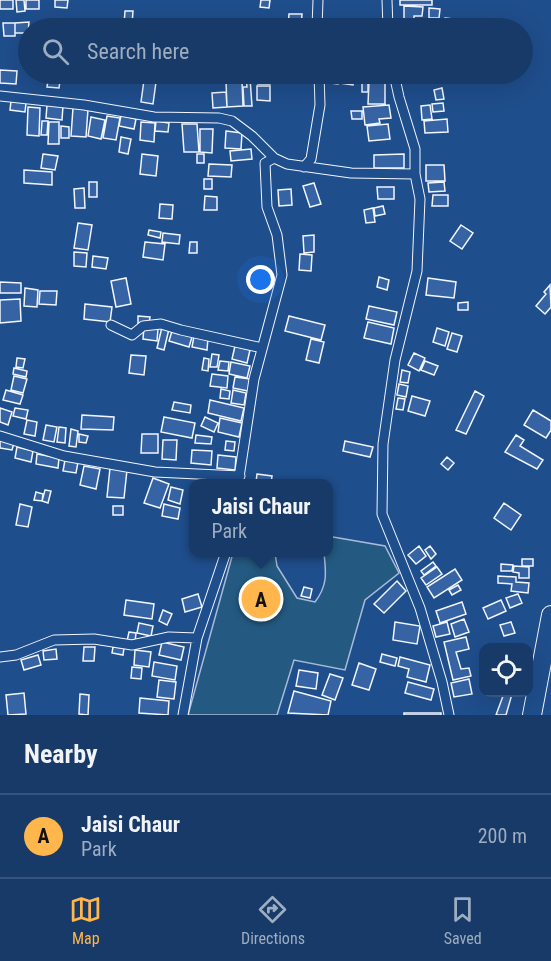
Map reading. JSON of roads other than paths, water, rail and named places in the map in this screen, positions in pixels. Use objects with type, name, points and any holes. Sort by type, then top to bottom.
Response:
[{"type":"highway","points":[[532,715],[551,615]]},
{"type":"street","points":[[317,18],[318,0]]},
{"type":"street","points":[[387,0],[388,18]]},
{"type":"street","points":[[304,167],[311,159],[320,105],[319,84]]},
{"type":"street","points":[[396,84],[415,149],[415,174],[420,199],[417,271],[395,360],[384,444],[382,514],[420,608],[442,681],[449,715]]},
{"type":"street","points":[[0,96],[84,105],[154,117],[219,118],[232,121],[252,136],[274,158],[287,164],[351,173],[415,174]]},
{"type":"street","points":[[239,479],[254,379],[282,275],[277,235],[267,207],[265,163],[274,158]]},
{"type":"street","points":[[111,325],[132,335],[143,326],[161,324],[262,348]]},
{"type":"street","points":[[0,436],[16,439],[64,456],[155,472],[228,479]]},
{"type":"street","points":[[183,715],[197,638],[224,557]]},
{"type":"street","points":[[0,657],[16,655],[54,640],[94,639],[132,645],[170,638],[197,638]]},
{"type":"place","name":"Jaisi Chaur","points":[[261,599]]}]
